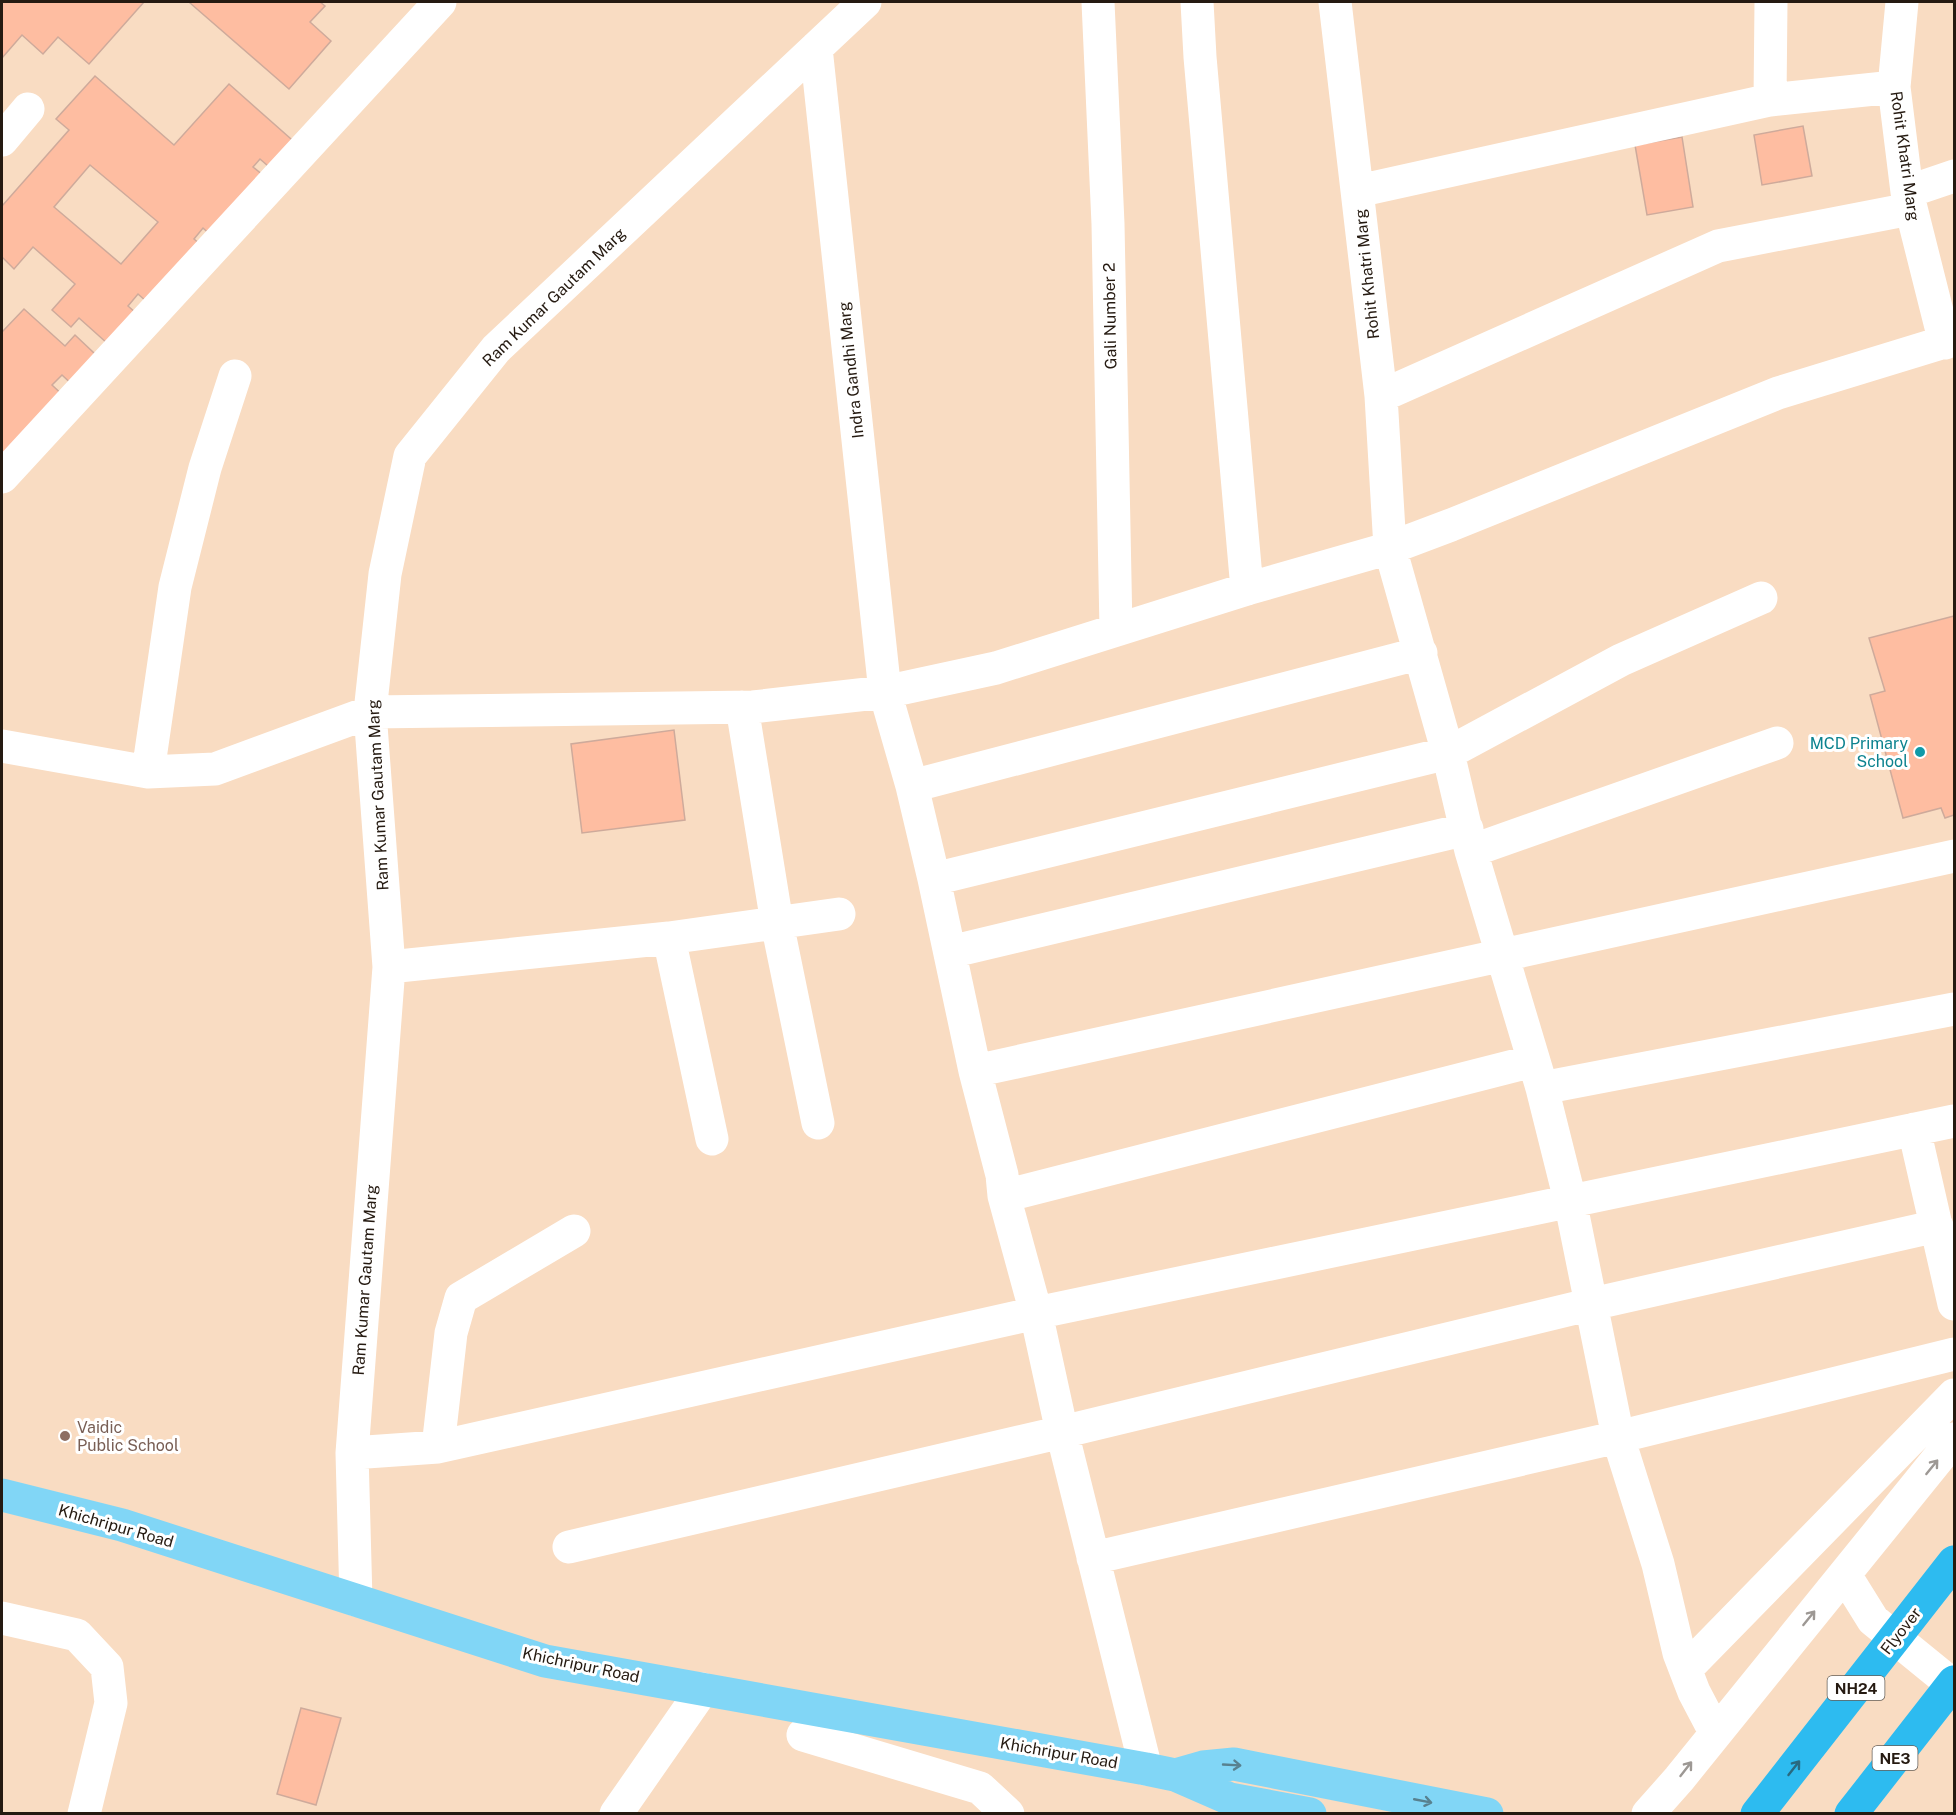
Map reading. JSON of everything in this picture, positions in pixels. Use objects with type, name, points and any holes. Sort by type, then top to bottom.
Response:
[{"type":"highway","name":"Flyover","points":[[1757,1814],[1954,1562]]},
{"type":"highway","name":"NE3","points":[[1851,1814],[1949,1690]]},
{"type":"main road","name":"Khichripur Road","points":[[2,1495],[122,1525],[545,1661],[1160,1772],[1230,1799],[1310,1814]]},
{"type":"main road","name":"Khichripur Road","points":[[1160,1772],[1234,1764],[1487,1814]]},
{"type":"street","points":[[2,477],[440,2]]},
{"type":"street","name":"Ram Kumar Gautam Marg","points":[[356,1600],[352,1453],[389,967],[370,712],[385,574],[410,456],[496,349],[866,2]]},
{"type":"street","name":"Gali Number 2","points":[[1098,2],[1108,224],[1116,630]]},
{"type":"street","points":[[1197,2],[1247,590]]},
{"type":"street","name":"Rohit Khatri Marg","points":[[1335,2],[1381,396],[1390,548],[1421,653],[1469,840],[1538,1075],[1570,1200],[1618,1437],[1658,1564],[1669,1616],[1686,1669],[1715,1732]]},
{"type":"street","points":[[1770,100],[1771,2]]},
{"type":"street","name":"Rohit Khatri Marg","points":[[1902,2],[1894,87],[1909,200],[1950,341]]},
{"type":"street","name":"Indra Gandhi Marg","points":[[816,48],[885,692],[912,786],[975,1071],[1002,1175],[1004,1196],[1036,1313],[1093,1558],[1160,1772]]},
{"type":"street","points":[[1358,190],[1770,100],[1894,87]]},
{"type":"street","points":[[2,140],[28,109]]},
{"type":"street","points":[[1381,396],[1718,246],[1909,200],[1954,176]]},
{"type":"street","points":[[2,746],[148,772],[215,769],[370,712],[742,707],[885,692],[996,668],[1390,548],[1778,393],[1950,341]]},
{"type":"street","points":[[148,772],[175,587],[205,468],[235,375]]},
{"type":"street","points":[[934,879],[1448,753],[1621,660],[1761,598]]},
{"type":"street","points":[[912,786],[1421,653]]},
{"type":"street","points":[[742,707],[777,923],[818,1123]]},
{"type":"street","points":[[950,952],[1469,840],[1777,743]]},
{"type":"street","points":[[975,1071],[1954,856]]},
{"type":"street","points":[[389,967],[669,938],[839,914]]},
{"type":"street","points":[[669,938],[712,1139]]},
{"type":"street","points":[[1004,1196],[1538,1075],[1954,1009]]},
{"type":"street","points":[[352,1453],[438,1447],[1036,1313],[1954,1121]]},
{"type":"street","points":[[1914,1129],[1954,1304]]},
{"type":"street","points":[[569,1547],[1062,1432],[1592,1304],[1937,1226]]},
{"type":"street","points":[[438,1447],[451,1333],[461,1298],[574,1231]]},
{"type":"street","points":[[1093,1558],[1618,1437],[1954,1354]]},
{"type":"street","points":[[1686,1669],[1954,1395]]},
{"type":"street","points":[[1648,1814],[1679,1779],[1954,1439]]},
{"type":"street","points":[[1845,1575],[1873,1620],[1949,1690]]},
{"type":"street","points":[[2,1618],[77,1635],[107,1667],[111,1704],[91,1812]]},
{"type":"street","points":[[616,1814],[703,1689]]},
{"type":"street","points":[[802,1735],[980,1788],[1008,1814]]},
{"type":"building","points":[[2,2],[144,2],[89,64],[58,37],[43,54],[22,35],[2,58]]},
{"type":"building","points":[[320,2],[325,6],[310,22],[331,41],[289,89],[190,3]]},
{"type":"building","points":[[95,76],[174,145],[229,84],[299,146],[276,173],[260,159],[253,167],[269,180],[216,240],[203,228],[194,239],[207,250],[155,309],[138,294],[128,306],[144,320],[117,352],[79,318],[71,327],[52,310],[75,284],[33,247],[14,269],[2,257],[2,206],[69,130],[56,119]],"holes":[[[90,165],[158,222],[121,264],[54,207]]]},
{"type":"building","points":[[1803,126],[1812,176],[1762,185],[1754,135]]},
{"type":"building","points":[[1682,137],[1693,207],[1647,215],[1635,145]]},
{"type":"building","points":[[24,309],[65,346],[75,335],[95,354],[77,389],[62,375],[52,385],[67,399],[11,460],[2,451],[2,329],[3,331]]},
{"type":"building","name":"MCD Primary School","points":[[1954,616],[1954,815],[1945,818],[1941,808],[1903,818],[1870,695],[1885,691],[1869,638]]},
{"type":"building","points":[[674,730],[685,820],[582,833],[571,744]]},
{"type":"building","points":[[301,1708],[341,1718],[316,1805],[277,1794]]},
{"type":"place","name":"MCD Primary School","points":[[1920,752]]},
{"type":"place","name":"Vaidic Public School","points":[[65,1436]]}]
